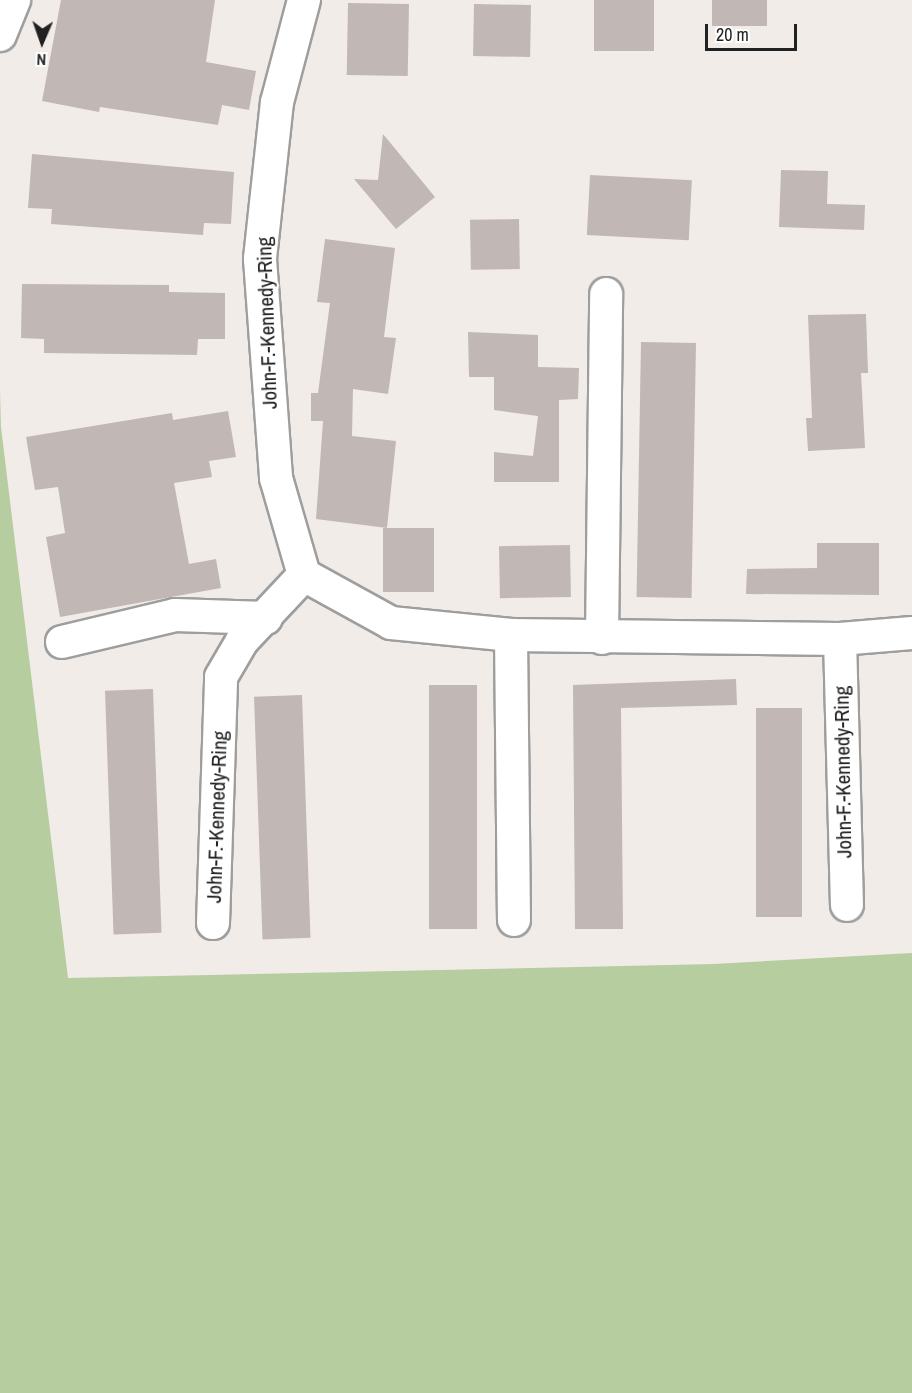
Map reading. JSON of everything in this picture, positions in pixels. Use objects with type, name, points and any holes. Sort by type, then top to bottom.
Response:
[{"type":"street","points":[[0,35],[14,0]]},
{"type":"street","name":"John-F.-Kennedy-Ring","points":[[213,923],[221,677],[242,641],[304,575],[276,478],[260,259],[275,114],[304,0]]},
{"type":"street","points":[[602,638],[606,294]]},
{"type":"street","points":[[304,575],[391,623],[511,635],[602,638],[840,639],[912,633]]},
{"type":"street","points":[[62,642],[175,615],[266,618]]},
{"type":"street","points":[[511,635],[514,920]]},
{"type":"street","name":"John-F.-Kennedy-Ring","points":[[840,639],[847,905]]},
{"type":"green space","points":[[0,390],[1,427],[68,978],[714,964],[912,953],[912,1393],[0,1393]]},
{"type":"building","points":[[61,0],[215,0],[206,62],[256,71],[249,110],[222,105],[218,125],[100,107],[99,112],[42,101]]},
{"type":"building","points":[[594,0],[654,0],[654,51],[594,51]]},
{"type":"building","points":[[712,0],[767,0],[767,26],[712,26]]},
{"type":"building","points":[[348,3],[409,4],[408,76],[347,75]]},
{"type":"building","points":[[474,4],[531,5],[530,57],[473,56]]},
{"type":"building","points":[[383,134],[435,197],[396,229],[354,179],[378,180]]},
{"type":"building","points":[[32,154],[234,172],[231,224],[204,223],[203,235],[51,224],[52,209],[28,208]]},
{"type":"building","points":[[781,170],[828,171],[827,204],[865,205],[864,230],[779,227]]},
{"type":"building","points":[[590,175],[692,180],[689,240],[587,235]]},
{"type":"building","points":[[519,219],[520,269],[471,270],[470,220]]},
{"type":"building","points":[[325,239],[395,248],[384,337],[396,338],[388,394],[353,389],[352,436],[396,441],[387,528],[316,519],[323,421],[311,421],[311,393],[318,393],[330,303],[317,302]]},
{"type":"building","points":[[22,284],[169,285],[169,292],[225,293],[225,339],[198,339],[197,355],[44,353],[44,339],[21,338]]},
{"type":"building","points":[[866,314],[868,373],[861,373],[865,448],[808,451],[806,418],[812,418],[808,315]]},
{"type":"building","points":[[468,332],[538,335],[538,367],[579,368],[578,399],[559,400],[559,482],[494,482],[494,452],[533,456],[538,416],[494,410],[494,377],[469,377]]},
{"type":"building","points":[[641,342],[696,343],[692,598],[637,597]]},
{"type":"building","points":[[228,411],[236,457],[209,461],[212,477],[174,483],[189,564],[216,559],[221,588],[60,617],[46,537],[65,533],[58,487],[35,490],[26,437],[172,413],[173,420]]},
{"type":"building","points":[[383,528],[434,528],[434,592],[383,592]]},
{"type":"building","points":[[817,543],[879,543],[879,595],[746,594],[747,569],[817,568]]},
{"type":"building","points":[[570,545],[571,597],[500,598],[499,546]]},
{"type":"building","points":[[736,679],[737,705],[621,708],[623,929],[575,929],[573,685]]},
{"type":"building","points":[[429,685],[477,685],[477,929],[429,929]]},
{"type":"building","points":[[153,689],[162,933],[114,935],[105,691]]},
{"type":"building","points":[[302,695],[310,938],[263,940],[254,697]]},
{"type":"building","points":[[756,708],[802,708],[802,917],[756,917]]}]
